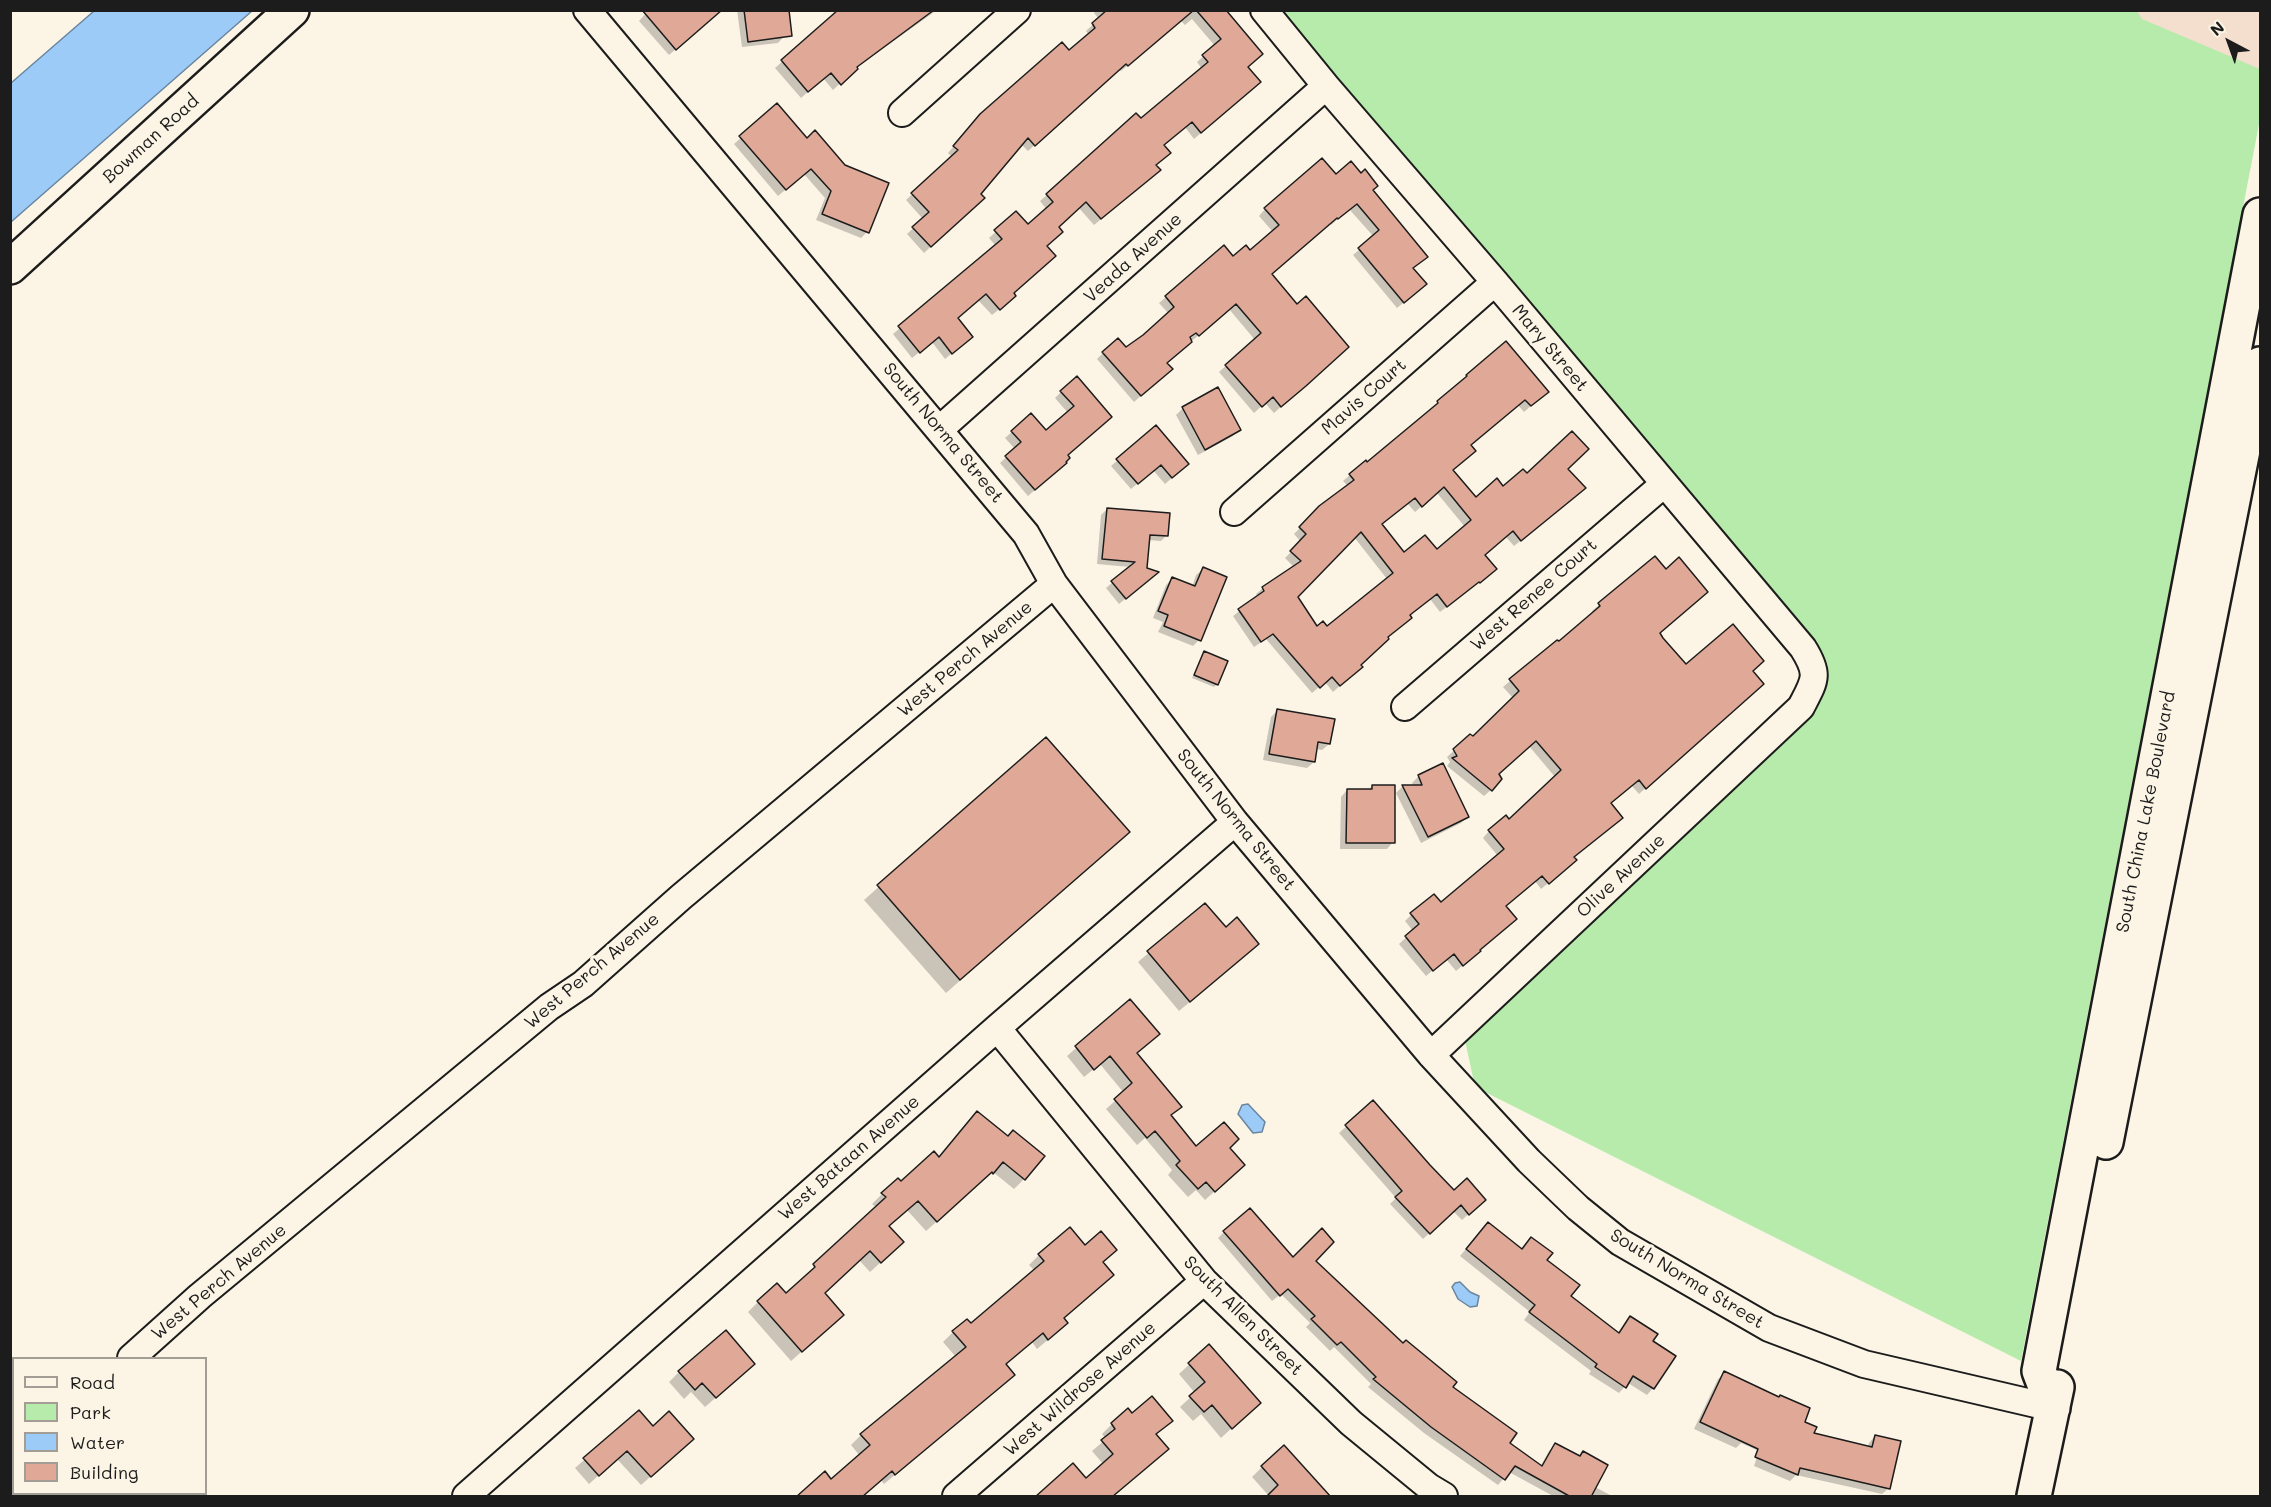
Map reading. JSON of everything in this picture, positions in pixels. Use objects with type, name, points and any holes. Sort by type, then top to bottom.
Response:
[{"type":"main road","name":"Bowman Road","points":[[10,267],[292,10]]},
{"type":"main road","name":"South China Lake Boulevard","points":[[2053,1408],[2039,1371],[2260,215]]},
{"type":"main road","name":"South China Lake Boulevard","points":[[2034,1497],[2260,364]]},
{"type":"street","name":"South Norma Street","points":[[587,10],[1026,534],[1054,584],[1235,822],[1431,1055],[1528,1161],[1578,1208],[1611,1235],[1769,1328],[1864,1364],[2053,1408]]},
{"type":"street","points":[[902,113],[1017,10]]},
{"type":"street","name":"Mary Street","points":[[1264,10],[1803,648],[1812,663],[1815,682],[1808,694]]},
{"type":"street","name":"Veada Avenue","points":[[940,429],[1326,86]]},
{"type":"street","name":"Mavis Court","points":[[1234,512],[1495,282]]},
{"type":"street","name":"West Renee Court","points":[[1405,707],[1664,484]]},
{"type":"street","name":"West Perch Avenue","points":[[132,1357],[200,1296],[540,1014],[583,984],[690,889],[1054,584]]},
{"type":"street","name":"Olive Avenue","points":[[1431,1055],[1801,707],[1808,694]]},
{"type":"street","name":"West Bataan Avenue","points":[[466,1497],[997,1028],[1235,822]]},
{"type":"street","name":"South Allen Street","points":[[997,1028],[1204,1281],[1351,1423],[1431,1493]]},
{"type":"street","name":"West Wildrose Avenue","points":[[956,1497],[1204,1281]]},
{"type":"shaded area","points":[[2136,11],[2260,11],[2260,75],[2144,22]]},
{"type":"green space","points":[[1277,11],[2137,11],[2142,19],[2260,69],[2260,119],[2021,1361],[1475,1087],[1463,1031],[1811,691],[1820,663]]},
{"type":"water","points":[[94,11],[252,11],[11,222],[11,83]]},
{"type":"water","points":[[1248,1104],[1265,1122],[1262,1132],[1253,1133],[1238,1114],[1242,1105]]},
{"type":"water","points":[[1460,1282],[1470,1292],[1479,1296],[1477,1306],[1470,1307],[1458,1299],[1452,1287],[1455,1283]]},
{"type":"building","points":[[642,10],[722,10],[676,50]]},
{"type":"building","points":[[744,10],[789,10],[792,36],[748,42]]},
{"type":"building","points":[[838,10],[934,10],[857,67],[858,69],[841,85],[831,73],[808,92],[781,60]]},
{"type":"building","points":[[1107,10],[1194,10],[1128,66],[1126,64],[1035,146],[1028,138],[981,194],[985,198],[931,247],[912,227],[929,212],[911,193],[958,150],[953,146],[980,114],[1062,42],[1069,50],[1095,28],[1092,23]]},
{"type":"building","points":[[1196,10],[1226,10],[1263,54],[1248,67],[1261,82],[1201,133],[1192,122],[1164,145],[1171,153],[1156,165],[1161,170],[1101,219],[1086,202],[1059,227],[1063,232],[1047,246],[1056,256],[1014,293],[1016,296],[1000,310],[986,294],[958,318],[973,337],[952,354],[939,337],[920,353],[898,326],[1002,239],[994,230],[1016,211],[1028,224],[1053,202],[1046,194],[1136,113],[1141,118],[1208,62],[1202,55],[1221,39]]},
{"type":"building","points":[[777,103],[807,138],[815,130],[845,165],[889,183],[869,233],[822,214],[831,191],[811,169],[786,190],[739,136]]},
{"type":"building","points":[[1322,158],[1336,174],[1351,161],[1361,173],[1365,169],[1378,186],[1373,190],[1428,257],[1413,268],[1427,284],[1404,303],[1358,248],[1379,230],[1357,204],[1337,218],[1272,274],[1297,304],[1306,296],[1349,347],[1306,386],[1281,407],[1273,397],[1262,407],[1225,365],[1261,333],[1236,304],[1199,336],[1196,333],[1190,337],[1192,342],[1167,363],[1173,369],[1141,396],[1102,352],[1118,338],[1126,347],[1143,335],[1174,307],[1165,296],[1224,245],[1233,256],[1246,245],[1250,250],[1279,225],[1264,208]]},
{"type":"building","points":[[1506,341],[1549,392],[1531,406],[1525,400],[1471,445],[1476,451],[1453,470],[1476,497],[1497,478],[1503,486],[1523,469],[1527,473],[1572,431],[1589,449],[1568,469],[1586,488],[1521,541],[1513,531],[1485,555],[1497,569],[1480,583],[1447,607],[1437,594],[1410,615],[1412,618],[1388,637],[1389,639],[1361,665],[1363,667],[1340,686],[1332,677],[1320,688],[1273,634],[1261,642],[1238,609],[1264,591],[1262,587],[1301,561],[1290,551],[1306,534],[1299,527],[1319,506],[1354,480],[1349,474],[1366,460],[1367,462],[1438,403],[1437,401]],"holes":[[[1444,487],[1471,520],[1437,549],[1425,535],[1404,552],[1382,524],[1415,498],[1422,507]],[[1361,532],[1393,573],[1327,626],[1323,621],[1317,626],[1298,597]]]},
{"type":"building","points":[[1077,376],[1112,417],[1068,455],[1070,458],[1067,463],[1035,490],[1005,456],[1021,442],[1011,431],[1031,413],[1046,430],[1074,406],[1060,391]]},
{"type":"building","points":[[1218,387],[1241,430],[1205,450],[1182,407]]},
{"type":"building","points":[[1156,425],[1189,464],[1172,478],[1161,465],[1138,484],[1116,459]]},
{"type":"building","points":[[1107,508],[1170,513],[1168,536],[1150,535],[1147,568],[1159,572],[1126,599],[1111,581],[1135,562],[1102,559]]},
{"type":"building","points":[[1655,556],[1666,569],[1679,557],[1708,592],[1660,633],[1663,638],[1686,664],[1733,624],[1764,661],[1753,671],[1764,684],[1646,789],[1639,780],[1611,803],[1623,818],[1574,857],[1577,860],[1549,884],[1542,876],[1506,906],[1517,919],[1481,951],[1463,966],[1454,954],[1433,971],[1405,936],[1419,924],[1410,913],[1434,894],[1441,902],[1504,849],[1488,830],[1506,815],[1509,819],[1561,770],[1536,741],[1499,774],[1502,779],[1492,791],[1452,758],[1457,756],[1453,749],[1470,734],[1473,736],[1519,691],[1509,679],[1557,640],[1559,641],[1600,606],[1598,603]]},
{"type":"building","points":[[1203,567],[1227,577],[1201,641],[1164,626],[1168,615],[1158,611],[1172,577],[1195,586]]},
{"type":"building","points":[[1204,651],[1228,661],[1218,685],[1194,675]]},
{"type":"building","points":[[1277,709],[1335,719],[1330,744],[1318,742],[1315,762],[1269,754]]},
{"type":"building","points":[[1046,737],[1130,832],[960,980],[877,885]]},
{"type":"building","points":[[1443,763],[1469,817],[1428,837],[1402,785],[1422,785],[1418,775]]},
{"type":"building","points":[[1372,785],[1395,785],[1395,843],[1346,843],[1347,789],[1372,789]]},
{"type":"building","points":[[1205,903],[1226,927],[1237,917],[1259,944],[1190,1002],[1147,951]]},
{"type":"building","points":[[1130,999],[1160,1034],[1137,1053],[1182,1107],[1171,1115],[1196,1146],[1224,1122],[1239,1139],[1230,1148],[1245,1165],[1215,1192],[1206,1182],[1198,1189],[1176,1165],[1180,1161],[1155,1131],[1147,1138],[1114,1099],[1132,1083],[1110,1056],[1094,1070],[1075,1046]]},
{"type":"building","points":[[1373,1100],[1454,1190],[1467,1178],[1486,1200],[1469,1215],[1461,1205],[1430,1234],[1395,1197],[1402,1191],[1345,1125]]},
{"type":"building","points":[[977,1111],[1008,1136],[1013,1130],[1045,1156],[1025,1180],[1003,1162],[993,1174],[992,1172],[937,1222],[918,1201],[889,1226],[904,1242],[881,1263],[870,1251],[825,1293],[844,1315],[802,1352],[757,1301],[777,1283],[786,1293],[815,1267],[813,1264],[886,1197],[881,1193],[898,1178],[901,1181],[934,1151],[939,1157]]},
{"type":"building","points":[[1250,1208],[1293,1257],[1322,1228],[1334,1242],[1316,1261],[1403,1343],[1406,1340],[1457,1382],[1453,1387],[1517,1433],[1510,1443],[1542,1466],[1555,1443],[1580,1456],[1583,1451],[1608,1465],[1591,1497],[1571,1497],[1515,1466],[1505,1480],[1431,1427],[1373,1379],[1376,1377],[1341,1342],[1337,1345],[1311,1319],[1315,1316],[1288,1289],[1280,1296],[1223,1231]]},
{"type":"building","points":[[1488,1222],[1522,1249],[1531,1237],[1553,1253],[1547,1260],[1580,1285],[1571,1296],[1619,1333],[1630,1316],[1658,1334],[1653,1341],[1676,1356],[1654,1389],[1633,1376],[1626,1388],[1595,1367],[1597,1364],[1529,1312],[1535,1305],[1466,1249]]},
{"type":"building","points":[[1070,1227],[1085,1245],[1101,1231],[1117,1250],[1103,1262],[1114,1275],[1064,1318],[1068,1323],[1048,1340],[1043,1333],[1006,1364],[1015,1375],[895,1475],[892,1471],[862,1497],[796,1497],[825,1471],[831,1479],[870,1445],[860,1434],[966,1347],[952,1331],[967,1319],[971,1323],[1044,1261],[1038,1254]]},
{"type":"building","points":[[726,1330],[755,1364],[716,1398],[702,1383],[695,1390],[678,1371]]},
{"type":"building","points":[[1209,1344],[1261,1403],[1232,1429],[1212,1405],[1204,1412],[1189,1396],[1205,1382],[1188,1363]]},
{"type":"building","points":[[1724,1371],[1779,1397],[1780,1395],[1810,1408],[1805,1422],[1817,1427],[1814,1433],[1872,1447],[1875,1435],[1901,1441],[1890,1489],[1800,1468],[1798,1475],[1755,1457],[1758,1449],[1700,1422]]},
{"type":"building","points":[[1152,1396],[1173,1421],[1156,1434],[1169,1449],[1112,1497],[1035,1497],[1073,1463],[1086,1478],[1113,1454],[1101,1440],[1115,1429],[1111,1423],[1128,1408],[1132,1413]]},
{"type":"building","points":[[639,1410],[653,1426],[669,1411],[694,1439],[651,1477],[627,1451],[599,1476],[583,1458]]},
{"type":"building","points":[[1284,1445],[1331,1497],[1266,1497],[1278,1485],[1261,1466]]}]
